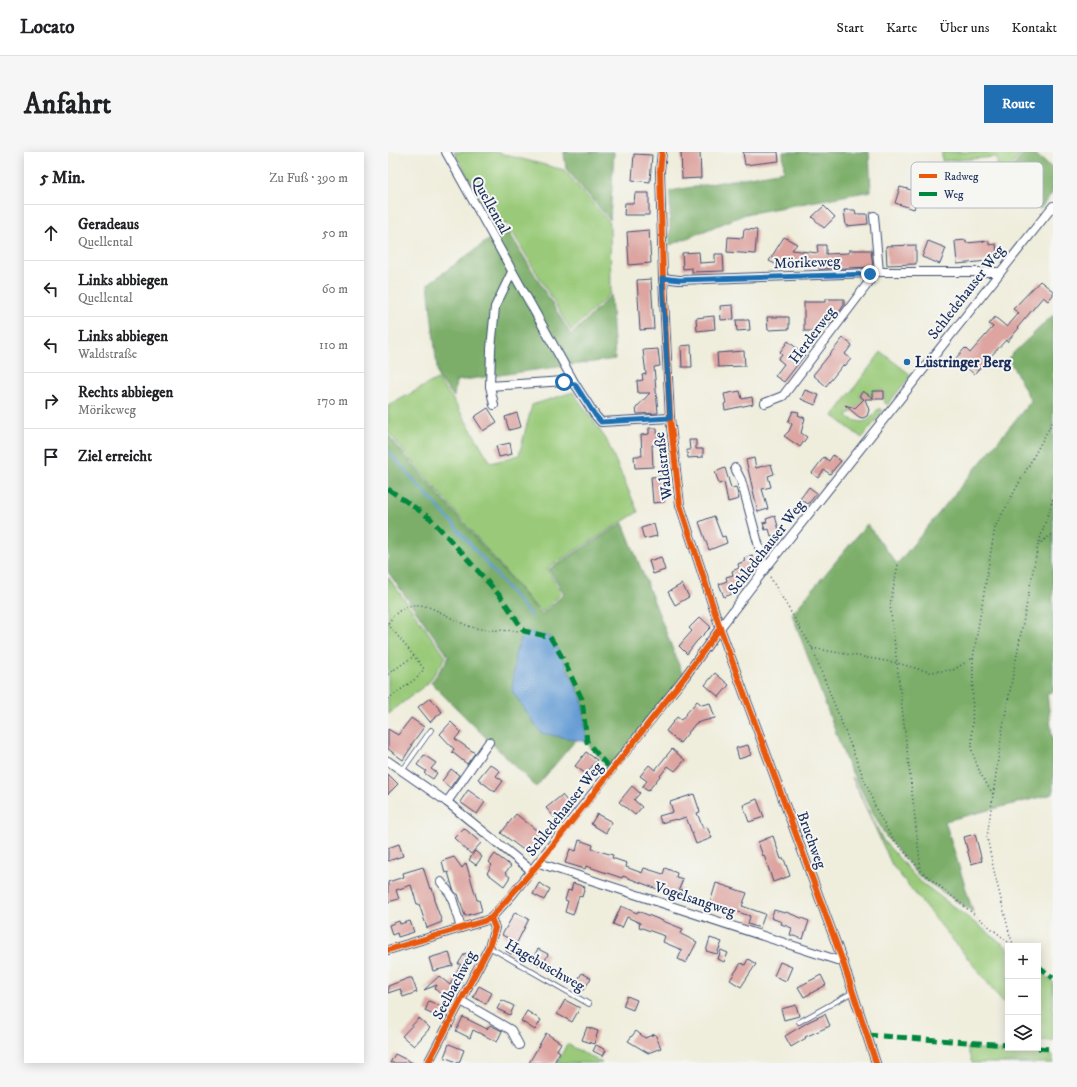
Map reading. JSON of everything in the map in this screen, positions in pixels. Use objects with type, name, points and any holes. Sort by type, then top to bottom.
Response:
[{"type":"street","name":"Quellental","points":[[446,152],[575,384],[595,415],[601,422],[670,418]]},
{"type":"street","name":"Waldstraße","points":[[662,152],[660,171],[662,278],[670,418],[680,506],[720,628]]},
{"type":"street","name":"Schledehauser Weg","points":[[388,949],[491,918],[539,863],[684,678],[720,628],[888,410],[1053,206]]},
{"type":"street","points":[[874,216],[879,272]]},
{"type":"street","points":[[494,406],[490,386],[491,349],[495,307],[512,272]]},
{"type":"street","name":"Mörikeweg","points":[[662,278],[679,280],[870,274],[879,272],[1000,272]]},
{"type":"street","name":"Herderweg","points":[[765,403],[784,396],[869,282],[870,274]]},
{"type":"street","points":[[490,386],[564,382],[575,384]]},
{"type":"street","points":[[736,468],[742,480],[765,569]]},
{"type":"street","name":"Bruchweg","points":[[720,628],[843,962],[876,1063]]},
{"type":"street","points":[[446,802],[489,742]]},
{"type":"street","points":[[388,761],[446,802],[532,871]]},
{"type":"street","name":"Vogelsangweg","points":[[539,863],[843,962]]},
{"type":"street","points":[[441,882],[452,896],[461,928]]},
{"type":"street","name":"Seelbachweg","points":[[428,1063],[489,947],[495,928],[491,918]]},
{"type":"street","name":"Seelbachweg","points":[[461,1001],[510,1030],[519,1045]]},
{"type":"lane","points":[[402,771],[431,730]]},
{"type":"lane","name":"Hagebuschweg","points":[[489,947],[589,1004]]},
{"type":"lane","points":[[799,1022],[852,992]]},
{"type":"path","points":[[994,794],[980,773],[972,751],[973,658],[995,527],[1053,421]]},
{"type":"path","points":[[1013,943],[994,871],[987,837],[1002,732],[1038,545],[1053,499]]},
{"type":"path","points":[[1038,545],[1053,533]]},
{"type":"path","points":[[898,565],[890,604],[921,871]]},
{"type":"path","points":[[765,569],[812,648],[876,809],[890,835],[921,871],[1010,943]]},
{"type":"path","points":[[388,699],[418,677],[424,669],[388,623],[394,614],[408,605],[429,606],[454,620],[476,628],[524,631]]},
{"type":"path","points":[[812,648],[897,663],[930,672],[954,670],[973,658]]},
{"type":"path","points":[[388,674],[414,656]]},
{"type":"green space","points":[[454,152],[495,152],[564,170],[610,223],[611,293],[571,331],[507,223],[497,229]]},
{"type":"green space","points":[[564,152],[614,152],[610,220],[566,169]]},
{"type":"green space","points":[[783,152],[869,152],[871,191],[746,214],[670,245],[670,191],[784,171]]},
{"type":"green space","points":[[942,152],[1023,152],[1015,162],[997,162],[997,157],[942,161]]},
{"type":"green space","points":[[1025,152],[1033,152],[1053,169],[1053,192],[1043,205],[1043,162],[1017,162]]},
{"type":"green space","points":[[506,227],[571,335],[611,295],[615,359],[456,381],[454,397],[438,377],[428,284]]},
{"type":"green space","points":[[1053,315],[1053,692],[1047,693],[1053,745],[1053,794],[945,821],[973,912],[920,877],[886,837],[847,763],[792,614],[867,524],[897,564],[1031,401],[1008,358]]},
{"type":"green space","points":[[881,352],[911,375],[887,405],[884,402],[884,391],[873,391],[873,399],[863,391],[859,396],[864,400],[856,407],[855,411],[847,414],[849,418],[863,422],[872,417],[878,409],[883,411],[862,438],[833,416]]},
{"type":"green space","points":[[437,379],[452,398],[491,463],[519,455],[532,405],[573,392],[606,439],[638,512],[547,568],[561,594],[542,612],[531,602],[388,432],[388,406]]},
{"type":"green space","points":[[388,435],[530,602],[542,614],[564,594],[549,569],[623,523],[684,678],[611,770],[580,735],[536,787],[431,683],[449,657],[388,572]]},
{"type":"green space","points":[[388,577],[446,657],[428,683],[388,714]]},
{"type":"green space","points":[[852,777],[883,840],[917,879],[1005,946],[1005,1004],[892,865]]},
{"type":"green space","points":[[1041,973],[1053,982],[1053,1041],[1041,1040]]},
{"type":"green space","points":[[567,1044],[602,1063],[557,1063]]},
{"type":"green space","points":[[967,1048],[1053,1055],[1053,1063],[972,1063]]},
{"type":"water","points":[[524,631],[550,637],[562,657],[582,699],[587,742],[541,733],[512,691],[515,654]]},
{"type":"building","points":[[681,152],[700,152],[701,178],[682,179]]},
{"type":"building","points":[[743,152],[778,152],[779,161],[745,165]]},
{"type":"building","points":[[634,154],[652,155],[650,182],[632,180]]},
{"type":"building","points":[[900,187],[911,190],[911,208],[914,209],[895,203]]},
{"type":"building","points":[[635,193],[649,193],[649,215],[624,215],[625,203],[634,203]]},
{"type":"building","points":[[824,206],[835,217],[824,228],[812,217]]},
{"type":"building","points":[[844,210],[855,210],[856,214],[867,214],[868,224],[846,226]]},
{"type":"building","points":[[744,229],[757,230],[755,254],[727,252],[728,237],[743,238]]},
{"type":"building","points":[[649,230],[651,263],[629,265],[627,232]]},
{"type":"building","points":[[784,237],[797,244],[792,250],[818,253],[817,245],[826,245],[826,254],[849,253],[849,250],[871,250],[873,267],[819,269],[819,264],[783,260],[779,266],[769,261]]},
{"type":"building","points":[[966,240],[966,243],[989,241],[989,245],[996,244],[998,260],[957,264],[955,241]]},
{"type":"building","points":[[928,241],[946,248],[940,264],[922,257]]},
{"type":"building","points":[[916,245],[916,264],[887,265],[886,246]]},
{"type":"building","points":[[699,252],[700,263],[715,262],[715,254],[723,254],[724,271],[692,272],[692,268],[683,269],[682,253]]},
{"type":"building","points":[[651,279],[654,329],[640,330],[637,280]]},
{"type":"building","points":[[1040,281],[1053,291],[1053,295],[1048,301],[1043,297],[1007,342],[1006,340],[974,374],[956,358],[965,348],[970,353],[993,327],[989,324],[995,317],[1007,327],[1019,313],[1013,309]]},
{"type":"building","points":[[825,299],[844,299],[844,305],[832,322],[820,322],[820,331],[804,331],[804,302],[825,302]]},
{"type":"building","points":[[733,305],[734,319],[721,320],[720,306]]},
{"type":"building","points":[[714,316],[715,329],[697,331],[696,318]]},
{"type":"building","points":[[767,317],[789,317],[789,329],[768,330]]},
{"type":"building","points":[[736,320],[749,320],[750,330],[737,331]]},
{"type":"building","points":[[843,338],[852,345],[845,354],[851,359],[845,366],[843,365],[826,386],[813,375]]},
{"type":"building","points":[[788,341],[805,355],[784,382],[775,376],[784,364],[778,359],[782,354],[780,352]]},
{"type":"building","points":[[691,345],[692,367],[682,367],[681,346]]},
{"type":"building","points":[[658,349],[660,366],[654,367],[658,413],[637,414],[636,408],[650,393],[638,393],[637,381],[643,380],[642,375],[646,374],[643,350]]},
{"type":"building","points":[[744,351],[745,366],[718,367],[717,353]]},
{"type":"building","points":[[805,390],[819,395],[815,405],[801,399]]},
{"type":"building","points":[[740,391],[742,399],[752,397],[753,404],[725,410],[724,404],[726,403],[724,394]]},
{"type":"building","points":[[863,391],[873,398],[873,391],[884,391],[884,399],[865,399],[869,410],[867,416],[863,418],[859,417],[845,405],[855,408],[864,399],[859,396]]},
{"type":"building","points":[[488,408],[497,422],[483,431],[474,417]]},
{"type":"building","points":[[793,411],[799,412],[798,415],[805,418],[801,433],[807,437],[800,447],[784,436],[789,431],[792,424],[788,422]]},
{"type":"building","points":[[517,413],[521,427],[509,430],[505,417]]},
{"type":"building","points":[[649,428],[657,428],[658,445],[652,445],[653,467],[635,468],[634,456],[642,456],[641,435],[649,434]]},
{"type":"building","points":[[689,440],[696,440],[696,449],[703,449],[703,457],[688,458],[687,450],[690,450]]},
{"type":"building","points":[[510,443],[512,454],[499,457],[496,446]]},
{"type":"building","points":[[833,455],[841,461],[830,474],[824,470],[818,478],[812,473],[824,457],[829,461]]},
{"type":"building","points":[[754,458],[756,468],[771,464],[774,474],[768,476],[771,487],[762,489],[768,509],[758,512],[746,460]]},
{"type":"building","points":[[725,468],[731,488],[736,487],[739,499],[728,502],[724,482],[719,484],[715,472]]},
{"type":"building","points":[[665,476],[667,490],[663,491],[664,502],[653,503],[651,477]]},
{"type":"building","points":[[809,487],[817,493],[808,504],[800,499]]},
{"type":"building","points":[[714,516],[722,537],[725,536],[727,543],[709,550],[699,522]]},
{"type":"building","points":[[775,516],[780,533],[771,536],[769,529],[765,530],[763,523],[767,522],[766,519]]},
{"type":"building","points":[[654,524],[657,536],[644,539],[641,528]]},
{"type":"building","points":[[752,555],[756,568],[748,570],[750,574],[742,577],[744,581],[736,584],[738,588],[730,590],[732,594],[724,597],[719,584],[727,581],[726,577],[733,575],[732,571],[739,568],[738,564],[745,561],[744,558]]},
{"type":"building","points":[[661,557],[665,570],[653,574],[649,561]]},
{"type":"building","points":[[682,584],[689,597],[675,605],[668,592]]},
{"type":"building","points":[[700,617],[711,627],[696,642],[687,654],[679,646],[692,631],[689,628]]},
{"type":"building","points":[[715,673],[729,685],[719,697],[705,685]]},
{"type":"building","points":[[430,698],[442,712],[430,722],[418,707]]},
{"type":"building","points":[[697,701],[702,705],[710,703],[715,718],[696,723],[680,743],[666,731],[677,717],[681,720]]},
{"type":"building","points":[[411,718],[424,727],[411,745],[412,746],[403,760],[388,749],[388,729],[398,735]]},
{"type":"building","points":[[451,722],[461,732],[455,739],[475,753],[467,764],[452,752],[454,749],[440,734]]},
{"type":"building","points":[[748,745],[751,755],[739,759],[736,748]]},
{"type":"building","points":[[672,749],[685,760],[675,771],[668,766],[648,791],[642,787],[647,781],[640,776],[649,765],[655,770]]},
{"type":"building","points":[[586,752],[597,760],[586,774],[575,766]]},
{"type":"building","points":[[424,755],[436,763],[431,769],[437,773],[433,779],[424,773],[426,771],[417,765]]},
{"type":"building","points":[[490,764],[500,771],[496,776],[503,781],[495,792],[478,779]]},
{"type":"building","points":[[451,769],[459,775],[450,788],[442,781]]},
{"type":"building","points":[[388,774],[398,784],[388,794]]},
{"type":"building","points":[[632,786],[640,793],[634,800],[642,807],[635,815],[619,802]]},
{"type":"building","points":[[468,790],[485,802],[477,814],[460,802]]},
{"type":"building","points":[[694,794],[700,812],[697,813],[703,828],[707,827],[712,838],[696,844],[686,817],[661,823],[659,816],[673,812],[670,802]]},
{"type":"building","points":[[562,795],[572,807],[556,819],[546,808]]},
{"type":"building","points":[[757,799],[764,817],[749,822],[743,805]]},
{"type":"building","points":[[516,814],[545,837],[530,855],[501,833]]},
{"type":"building","points":[[597,814],[612,822],[606,833],[591,824]]},
{"type":"building","points":[[464,828],[481,843],[471,854],[454,838]]},
{"type":"building","points":[[975,834],[982,861],[971,864],[964,837]]},
{"type":"building","points":[[773,836],[781,859],[784,859],[790,876],[773,882],[758,842]]},
{"type":"building","points":[[579,840],[593,845],[592,849],[613,855],[612,858],[627,863],[626,867],[642,873],[644,868],[663,874],[665,868],[677,873],[676,877],[683,879],[679,889],[683,890],[681,898],[623,876],[622,878],[586,866],[585,869],[565,863],[570,849],[576,851]]},
{"type":"building","points":[[399,844],[403,856],[388,861],[388,848]]},
{"type":"building","points":[[475,851],[482,857],[476,865],[469,860]]},
{"type":"building","points":[[495,854],[511,866],[505,873],[510,877],[504,886],[487,873],[492,865],[489,862]]},
{"type":"building","points":[[454,857],[462,868],[466,863],[477,900],[479,900],[482,911],[465,916],[458,894],[456,894],[453,889],[448,872],[445,873],[442,861]]},
{"type":"building","points":[[423,867],[430,889],[432,888],[434,900],[442,922],[427,928],[411,885],[396,890],[399,899],[388,902],[388,882],[404,877],[403,873]]},
{"type":"building","points":[[539,883],[550,889],[544,900],[533,894]]},
{"type":"building","points":[[573,883],[585,887],[582,897],[579,896],[573,915],[565,912],[568,901],[565,900],[568,890],[571,891]]},
{"type":"building","points":[[716,883],[747,893],[742,906],[765,914],[760,928],[748,924],[750,916],[710,903]]},
{"type":"building","points":[[621,906],[637,913],[638,911],[683,929],[681,934],[697,942],[686,963],[678,959],[682,950],[663,942],[665,936],[639,927],[640,923],[627,917],[622,928],[613,924]]},
{"type":"building","points":[[774,910],[786,912],[809,921],[803,939],[790,935],[792,928],[771,918]]},
{"type":"building","points":[[515,912],[529,919],[511,954],[506,951],[512,940],[502,935]]},
{"type":"building","points":[[399,921],[400,924],[410,921],[414,932],[398,937],[397,933],[392,935],[389,925]]},
{"type":"building","points":[[710,938],[722,942],[717,954],[706,951]]},
{"type":"building","points":[[538,949],[548,954],[542,967],[531,961]]},
{"type":"building","points":[[721,950],[728,953],[724,962],[718,959]]},
{"type":"building","points":[[449,952],[453,966],[433,971],[429,958]]},
{"type":"building","points":[[465,953],[472,957],[459,979],[462,981],[452,997],[448,995],[445,998],[435,989],[437,985],[424,990],[439,976],[450,985],[461,964],[458,964]]},
{"type":"building","points":[[748,959],[756,964],[741,987],[730,980],[741,963],[745,965]]},
{"type":"building","points":[[780,962],[792,967],[786,981],[774,976]]},
{"type":"building","points":[[582,973],[591,978],[583,991],[574,986]]},
{"type":"building","points":[[821,975],[826,985],[804,997],[798,987]]},
{"type":"building","points":[[412,978],[417,992],[403,997],[400,989],[388,993],[388,986]]},
{"type":"building","points":[[479,986],[492,993],[486,1004],[473,997]]},
{"type":"building","points":[[627,996],[637,1000],[633,1010],[623,1006]]},
{"type":"building","points":[[502,1000],[514,1006],[510,1015],[497,1009]]},
{"type":"building","points":[[565,1000],[580,1008],[572,1022],[557,1014]]},
{"type":"building","points":[[429,1001],[444,1008],[440,1018],[425,1011]]},
{"type":"building","points":[[796,1005],[799,1016],[784,1020],[781,1009]]},
{"type":"building","points":[[527,1011],[541,1020],[535,1030],[521,1021]]},
{"type":"building","points":[[825,1014],[830,1026],[805,1037],[806,1038],[791,1047],[785,1036]]},
{"type":"building","points":[[463,1017],[487,1029],[490,1025],[502,1031],[497,1042],[473,1030],[470,1038],[456,1031]]},
{"type":"building","points":[[419,1018],[430,1028],[414,1046],[402,1036]]},
{"type":"building","points":[[587,1027],[598,1031],[594,1044],[582,1040]]},
{"type":"building","points":[[636,1031],[645,1038],[655,1034],[661,1048],[648,1053],[628,1041]]},
{"type":"building","points":[[546,1033],[561,1043],[557,1050],[560,1052],[554,1063],[529,1063]]},
{"type":"building","points":[[449,1044],[464,1050],[459,1063],[444,1057]]},
{"type":"building","points":[[596,1045],[606,1050],[603,1056],[593,1051]]},
{"type":"building","points":[[395,1054],[413,1063],[390,1063]]},
{"type":"waterway","points":[[388,451],[455,526],[532,617]]},
{"type":"marked path","points":[[388,489],[430,518],[501,597],[524,631],[550,637],[562,657],[582,699],[587,742],[611,770]]},
{"type":"marked path","points":[[1041,968],[1053,978]]},
{"type":"marked path","points":[[867,1035],[1005,1045]]},
{"type":"marked path","points":[[1041,1048],[1053,1049]]},
{"type":"cycle path","points":[[662,152],[660,171],[663,278],[670,418],[680,505],[720,628],[843,962],[876,1063]]},
{"type":"cycle path","points":[[388,950],[491,918],[539,863],[684,678],[720,628]]},
{"type":"cycle path","points":[[428,1063],[489,947],[495,928],[491,918]]},
{"type":"place","name":"Lüstringer Berg","points":[[907,362]]},
{"type":"route","points":[[564,382],[575,384],[601,422],[670,418],[662,278],[679,280],[870,274]]}]
